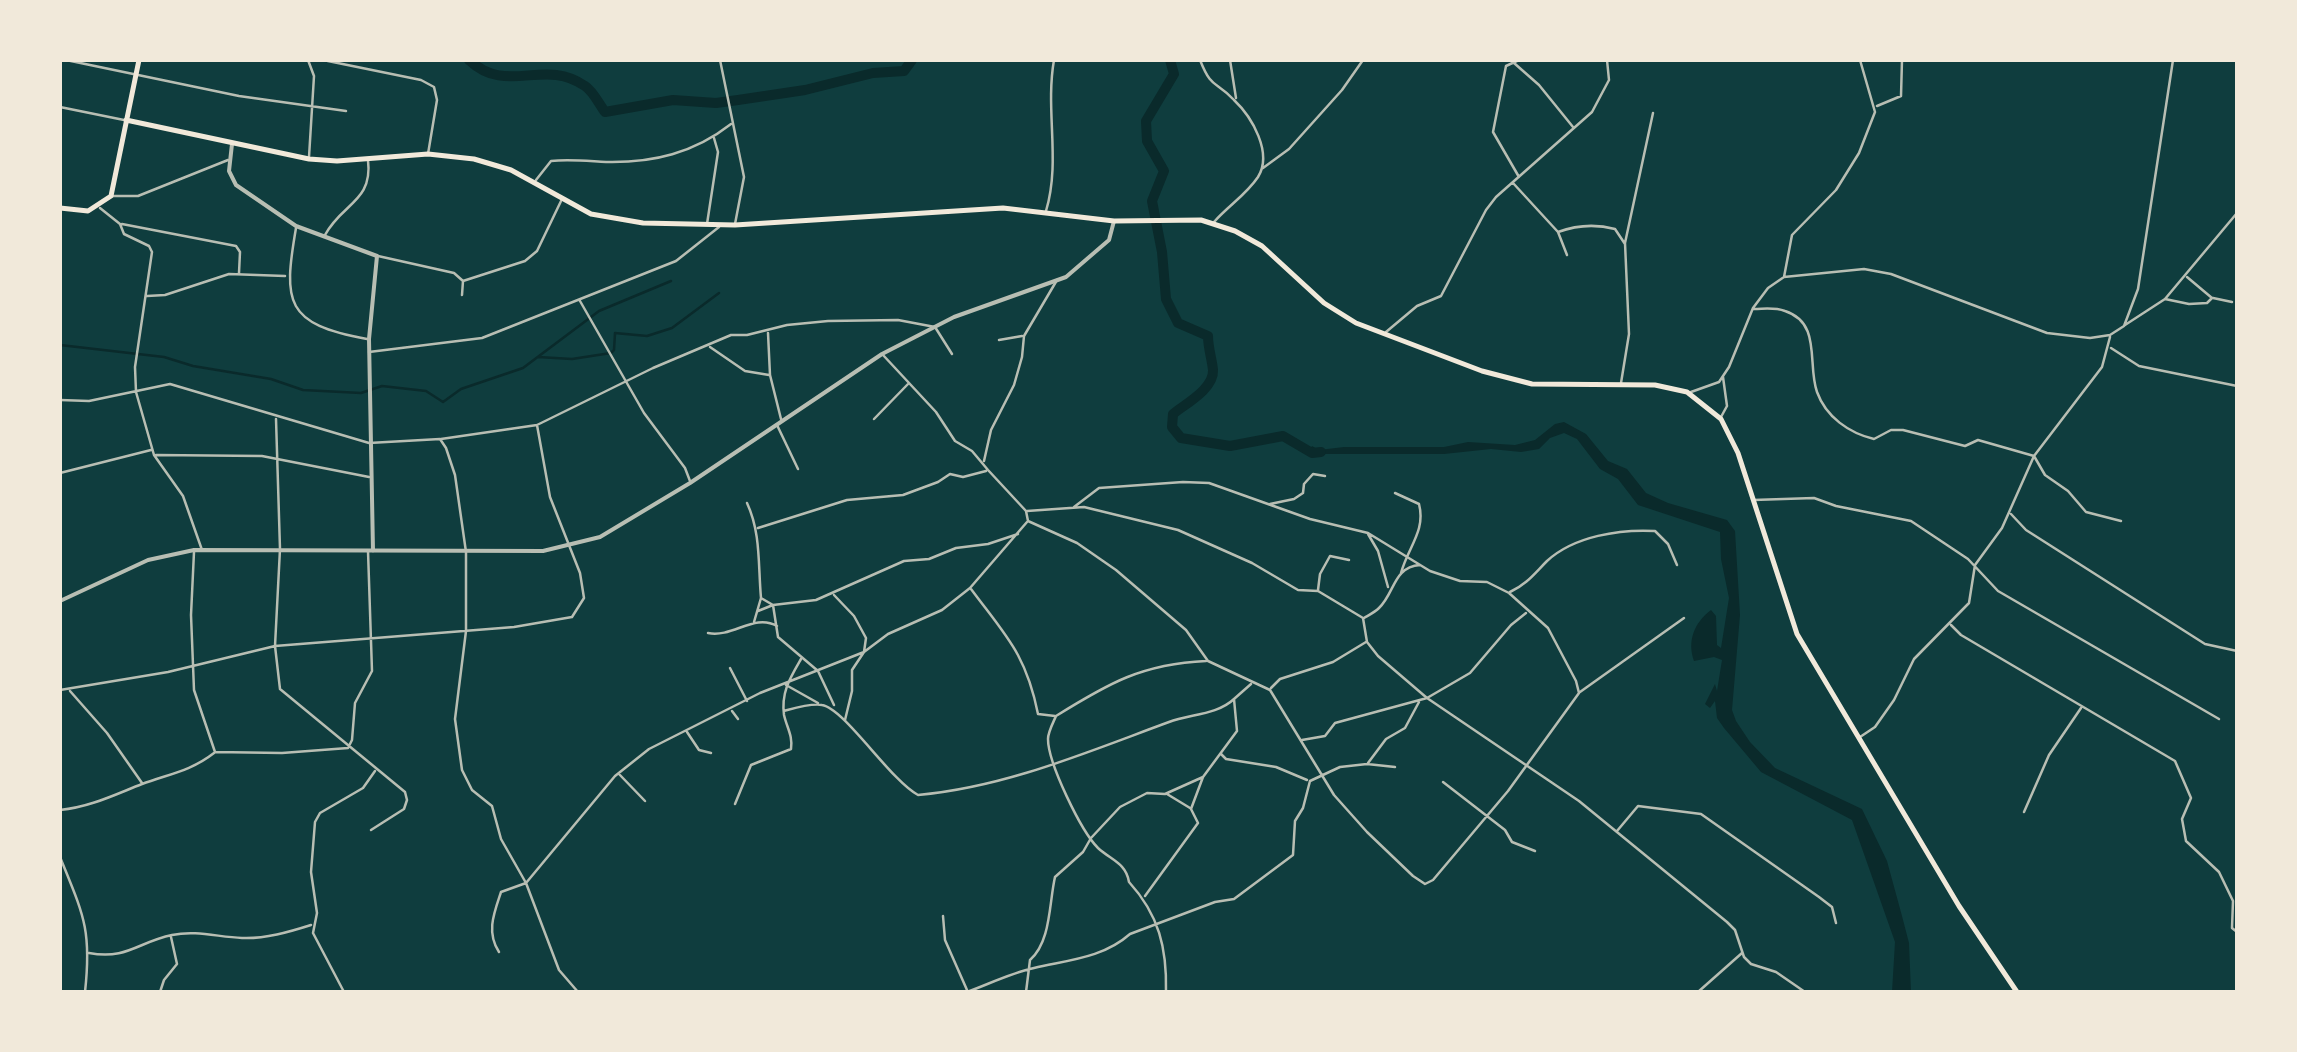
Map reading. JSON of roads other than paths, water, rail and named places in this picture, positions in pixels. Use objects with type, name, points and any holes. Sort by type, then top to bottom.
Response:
[{"type":"highway","points":[[60,208],[78,211],[99,207],[111,196],[139,60]]},
{"type":"highway","points":[[126,120],[309,159],[428,154],[492,164],[591,214],[612,220],[735,226],[1023,208],[1114,222],[1183,218],[1213,223],[1235,230],[1262,246],[1338,312],[1504,378],[1555,386],[1655,385],[1687,392],[1721,419],[1738,453],[1797,634],[1959,906],[2017,992]]},
{"type":"street","points":[[66,60],[314,109],[346,111]]},
{"type":"street","points":[[308,60],[314,76],[309,159]]},
{"type":"street","points":[[323,60],[421,80],[434,87],[438,100],[428,154]]},
{"type":"street","points":[[720,60],[744,176],[735,226]]},
{"type":"street","points":[[1046,212],[1055,162],[1050,116],[1054,60]]},
{"type":"street","points":[[1200,60],[1208,81],[1236,101],[1259,137],[1262,169]]},
{"type":"street","points":[[1230,60],[1236,101]]},
{"type":"street","points":[[1356,68],[1357,60]]},
{"type":"street","points":[[1213,223],[1241,197],[1262,169],[1288,149],[1342,90],[1363,60]]},
{"type":"street","points":[[1385,333],[1417,306],[1441,296],[1486,210],[1592,112],[1610,80],[1608,60]]},
{"type":"street","points":[[1784,276],[1792,235],[1847,175],[1876,106],[1860,60]]},
{"type":"street","points":[[1876,106],[1901,96],[1902,60]]},
{"type":"street","points":[[2124,326],[2138,289],[2173,60]]},
{"type":"street","points":[[1520,178],[1493,132],[1506,66],[1516,61],[1574,128]]},
{"type":"street","points":[[60,107],[126,120]]},
{"type":"street","points":[[1621,384],[1629,334],[1626,245],[1653,112]]},
{"type":"street","points":[[534,182],[551,161],[642,162],[668,157],[714,137],[731,124]]},
{"type":"street","points":[[707,226],[718,152],[714,137]]},
{"type":"street","points":[[232,144],[228,160],[232,181],[296,226],[377,256],[454,273],[463,281]]},
{"type":"street","points":[[324,237],[331,223],[360,198],[368,185],[368,159]]},
{"type":"street","points":[[111,196],[138,196],[228,160]]},
{"type":"street","points":[[1513,183],[1558,232],[1567,255]]},
{"type":"street","points":[[463,281],[526,262],[537,251],[562,198]]},
{"type":"street","points":[[99,207],[120,224],[236,246],[240,252],[239,273]]},
{"type":"street","points":[[1687,392],[1712,386],[1723,376],[1752,309],[1768,288],[1784,276],[1864,269],[1891,274],[2047,333],[2070,338],[2110,335],[2164,299],[2237,213]]},
{"type":"street","points":[[60,600],[148,560],[194,550],[542,551],[600,537],[690,483],[882,354],[935,327],[1057,280],[1100,250],[1109,240],[1114,222]]},
{"type":"street","points":[[120,224],[124,234],[152,252],[135,367],[136,392],[153,452],[183,496],[202,550]]},
{"type":"street","points":[[296,226],[287,276],[292,301],[306,318],[326,330],[369,339]]},
{"type":"street","points":[[369,356],[482,338],[676,261],[720,226]]},
{"type":"street","points":[[1558,232],[1572,226],[1607,227],[1616,229],[1626,245]]},
{"type":"street","points":[[348,748],[356,703],[372,671],[369,339],[377,256]]},
{"type":"street","points":[[146,296],[165,295],[214,277],[239,273],[287,276]]},
{"type":"street","points":[[2186,276],[2212,298],[2232,302]]},
{"type":"street","points":[[984,462],[991,430],[1014,385],[1024,336],[1057,280]]},
{"type":"street","points":[[462,295],[463,281]]},
{"type":"street","points":[[2164,299],[2190,304],[2207,303],[2212,298]]},
{"type":"street","points":[[580,300],[644,413],[685,468],[690,483]]},
{"type":"street","points":[[1752,309],[1784,310],[1806,327],[1816,389],[1840,425],[1854,434],[1874,439],[1891,430],[1903,430],[1965,446],[1978,440],[2034,456],[2045,476],[2068,491],[2086,512],[2121,521]]},
{"type":"street","points":[[60,400],[89,401],[170,384],[369,443],[440,439],[537,425],[731,335],[768,332],[786,325],[898,320],[935,327],[952,354]]},
{"type":"street","points":[[768,332],[770,375],[779,422],[798,469]]},
{"type":"street","points":[[1860,737],[1875,727],[1894,700],[1914,658],[1969,603],[1975,565],[2010,513],[2034,456],[2102,367],[2110,335]]},
{"type":"street","points":[[1000,340],[1024,336]]},
{"type":"street","points":[[707,345],[745,371],[770,375]]},
{"type":"street","points":[[2110,347],[2139,366],[2237,386]]},
{"type":"street","points":[[499,952],[491,936],[501,892],[526,883],[618,773],[650,749],[686,730],[864,652],[888,634],[942,610],[970,588],[1020,534],[1028,521],[1026,511],[984,462],[955,441],[936,412],[882,354]]},
{"type":"street","points":[[1721,419],[1727,406],[1723,376]]},
{"type":"street","points":[[874,419],[910,383]]},
{"type":"street","points":[[276,417],[280,548],[275,646],[280,689],[404,792],[404,809],[371,830]]},
{"type":"street","points":[[60,690],[195,667],[275,646],[372,640],[572,618],[584,598],[580,573],[550,497],[537,425]]},
{"type":"street","points":[[440,439],[455,475],[466,552],[466,631],[454,720],[462,770],[472,790],[492,806],[501,839],[526,883],[559,970],[578,992]]},
{"type":"street","points":[[60,473],[153,452],[278,458],[369,476]]},
{"type":"street","points":[[758,528],[847,500],[903,495],[950,474],[963,477],[988,470]]},
{"type":"street","points":[[1268,504],[1294,500],[1314,474],[1325,476]]},
{"type":"street","points":[[1074,507],[1099,488],[1209,483],[1331,526],[1368,532],[1422,566],[1460,581],[1487,582],[1509,593],[1548,628],[1579,693]]},
{"type":"street","points":[[1395,493],[1418,504],[1422,516],[1420,532],[1406,554],[1401,573]]},
{"type":"street","points":[[1753,500],[1814,498],[1911,520],[1975,565],[1998,590],[2218,719]]},
{"type":"street","points":[[747,504],[758,528],[761,598],[754,623]]},
{"type":"street","points":[[1026,511],[1074,507],[1136,517],[1178,530],[1252,562],[1298,590],[1318,592],[1363,618]]},
{"type":"street","points":[[2010,513],[2026,530],[2205,644],[2237,651]]},
{"type":"street","points":[[1028,521],[1078,543],[1116,570],[1186,630],[1208,661],[1270,690],[1320,777],[1367,832],[1425,884],[1434,880],[1508,791],[1579,693],[1684,618]]},
{"type":"street","points":[[1509,593],[1530,582],[1549,560],[1572,546],[1615,533],[1655,531],[1668,544],[1677,564]]},
{"type":"street","points":[[1368,532],[1389,590]]},
{"type":"street","points":[[758,611],[816,600],[904,561],[929,559],[956,548],[1020,534]]},
{"type":"street","points":[[194,550],[194,690],[215,752]]},
{"type":"street","points":[[1318,592],[1320,574],[1330,556],[1348,560]]},
{"type":"street","points":[[1363,618],[1382,606],[1407,567],[1422,566]]},
{"type":"street","points":[[970,588],[1018,649],[1032,684],[1038,714],[1056,716],[1137,671],[1176,662],[1208,661]]},
{"type":"street","points":[[833,594],[850,610],[866,638],[864,652],[852,670],[845,722]]},
{"type":"street","points":[[761,598],[774,605]]},
{"type":"street","points":[[774,605],[781,642],[818,671],[833,698],[834,708],[845,722],[918,795],[1014,778],[1056,764],[1175,720],[1227,706],[1252,683]]},
{"type":"street","points":[[1300,740],[1325,736],[1336,723],[1427,698],[1470,673],[1511,625],[1528,612]]},
{"type":"street","points":[[1363,618],[1367,642],[1378,656],[1427,698],[1579,801],[1727,922],[1751,964],[1776,972],[1804,992]]},
{"type":"street","points":[[708,633],[723,636],[754,623],[770,622],[777,626]]},
{"type":"street","points":[[1950,624],[1962,635],[2175,761],[2191,798],[2182,819],[2186,841],[2218,872],[2233,900],[2232,928],[2237,932]]},
{"type":"street","points":[[1270,690],[1280,679],[1334,662],[1367,642]]},
{"type":"street","points":[[735,804],[751,765],[791,749],[784,711],[785,684],[802,658]]},
{"type":"street","points":[[730,668],[747,701]]},
{"type":"street","points":[[785,684],[834,708]]},
{"type":"street","points":[[69,689],[142,784]]},
{"type":"street","points":[[1191,809],[1203,778],[1236,731],[1234,699]]},
{"type":"street","points":[[1367,764],[1386,739],[1405,728],[1419,700]]},
{"type":"street","points":[[784,711],[820,704]]},
{"type":"street","points":[[2024,812],[2049,756],[2082,706]]},
{"type":"street","points":[[731,710],[738,719]]},
{"type":"street","points":[[1056,716],[1048,738],[1068,804],[1099,849],[1115,857],[1158,924],[1165,942],[1166,992]]},
{"type":"street","points":[[686,730],[699,750],[711,753]]},
{"type":"street","points":[[60,810],[110,799],[142,784],[183,773],[215,752],[282,753],[348,748]]},
{"type":"street","points":[[1220,753],[1226,759],[1276,767],[1310,780],[1340,767],[1395,767]]},
{"type":"street","points":[[344,992],[314,939],[317,913],[311,872],[315,822],[320,813],[362,788],[376,770]]},
{"type":"street","points":[[618,773],[646,801]]},
{"type":"street","points":[[1026,992],[1030,960],[1040,952],[1054,877],[1083,852],[1120,807],[1147,793],[1165,794],[1203,778]]},
{"type":"street","points":[[943,916],[945,940],[967,992],[1028,970],[1084,959],[1120,943],[1130,934],[1215,902],[1234,899],[1292,855],[1295,821],[1310,780]]},
{"type":"street","points":[[1443,782],[1505,830],[1512,842],[1536,851]]},
{"type":"street","points":[[1144,898],[1198,823],[1191,809],[1165,794]]},
{"type":"street","points":[[1616,832],[1638,806],[1701,814],[1819,896],[1832,907],[1836,923]]},
{"type":"street","points":[[1083,852],[1099,849]]},
{"type":"street","points":[[60,857],[81,907],[90,953],[85,992]]},
{"type":"street","points":[[90,953],[125,954],[171,935],[208,933],[258,938],[314,924]]},
{"type":"street","points":[[160,992],[177,964],[171,935]]},
{"type":"street","points":[[1698,992],[1743,952]]},
{"type":"water","points":[[1564,422],[1586,434],[1608,461],[1627,469],[1646,493],[1727,520],[1735,531],[1740,615],[1732,710],[1736,721],[1775,768],[1862,809],[1887,861],[1902,916],[1909,943],[1911,992],[1892,992],[1895,942],[1852,820],[1761,772],[1717,718],[1715,701],[1710,708],[1705,704],[1715,684],[1717,691],[1722,660],[1714,657],[1694,661],[1692,640],[1696,627],[1711,610],[1716,616],[1717,645],[1721,648],[1729,598],[1720,532],[1638,505],[1618,479],[1600,469],[1577,439],[1564,433],[1550,438],[1539,449],[1521,452],[1491,449],[1444,454],[1308,454],[1312,446],[1319,450],[1444,447],[1468,442],[1515,445],[1535,440],[1555,424]]},
{"type":"waterway","points":[[469,60],[497,75],[570,78],[588,88],[605,112],[673,100],[716,103],[805,90],[873,73],[904,71],[912,60]]},
{"type":"waterway","points":[[1170,60],[1174,74],[1146,121],[1147,141],[1164,171],[1152,201],[1166,299],[1178,323],[1208,336],[1213,370],[1204,390],[1173,414],[1172,427],[1181,438],[1230,446],[1283,436],[1312,453],[1321,452]]},
{"type":"waterway","points":[[60,345],[164,357],[271,379],[303,390],[361,393],[382,386],[426,391],[443,402],[461,389],[523,368],[599,311],[671,281]]},
{"type":"waterway","points":[[538,357],[572,359],[611,353],[615,333],[647,336],[672,328],[719,293]]}]
